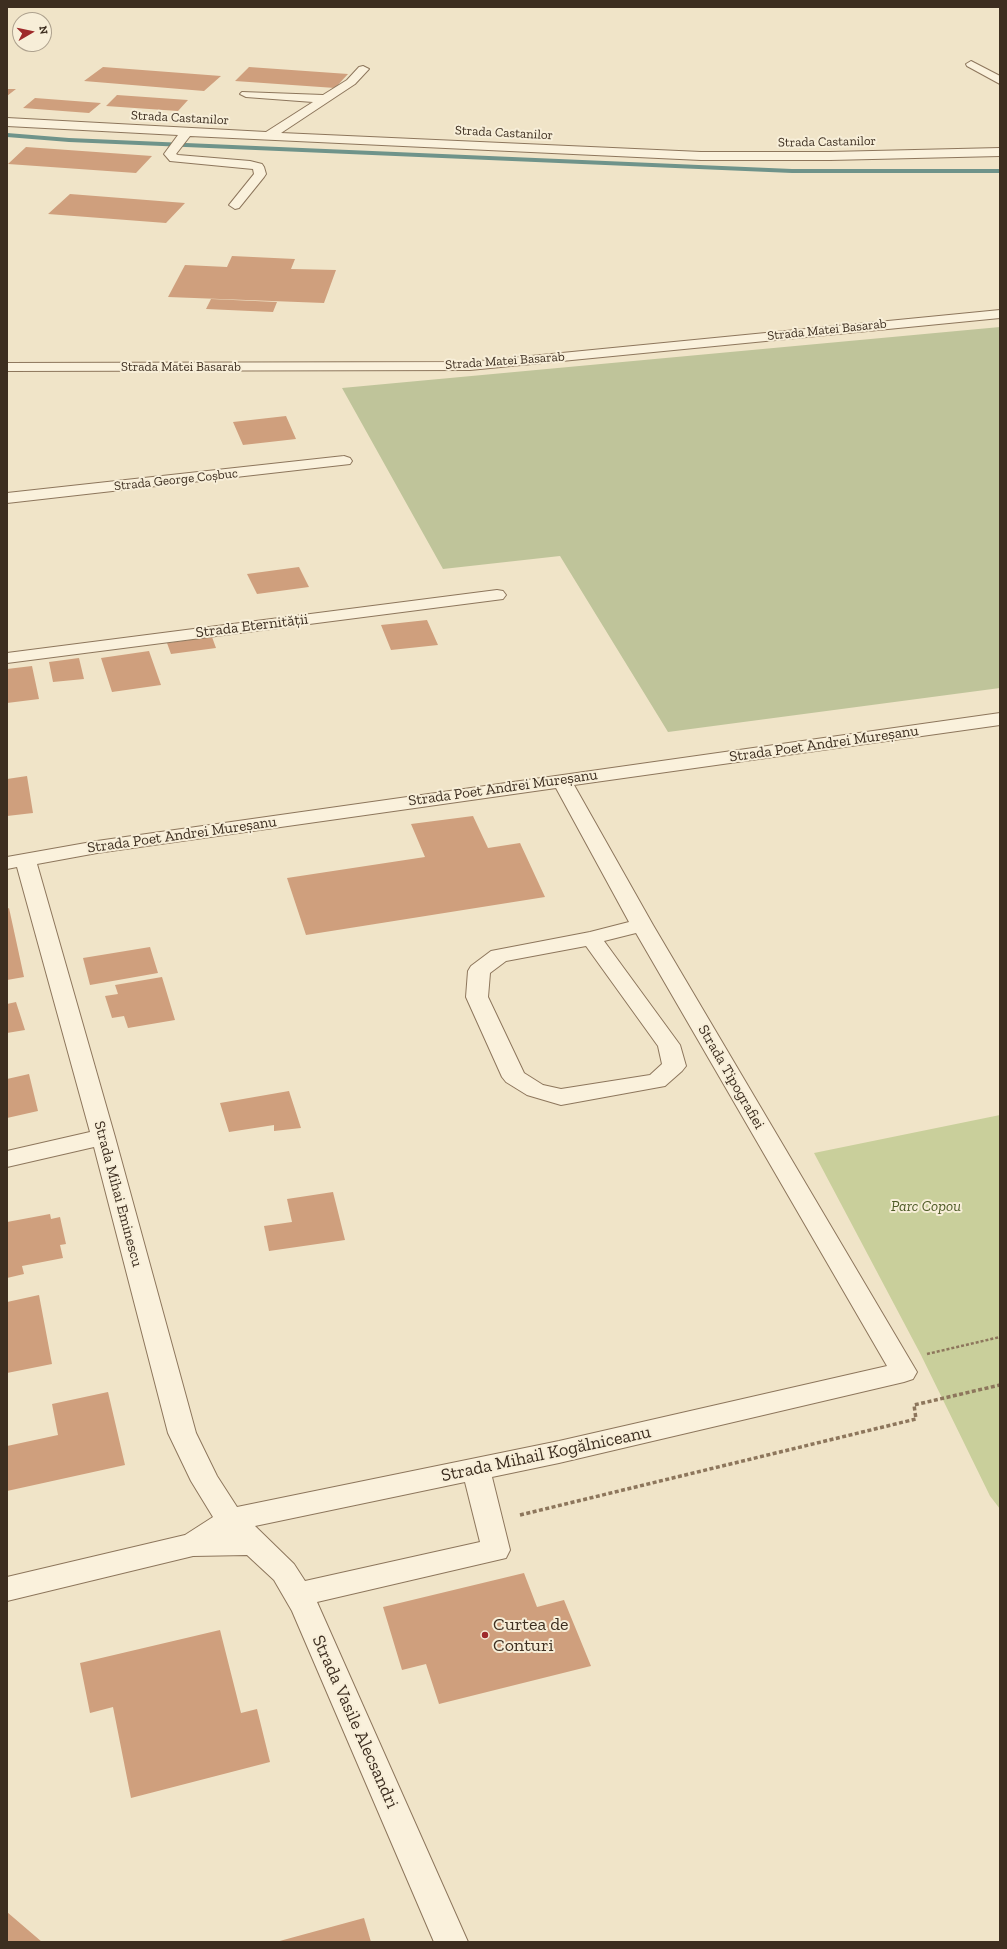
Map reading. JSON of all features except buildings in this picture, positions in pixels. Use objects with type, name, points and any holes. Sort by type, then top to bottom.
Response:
[{"type":"street","points":[[971,64],[1000,81]]},
{"type":"street","points":[[268,136],[351,82],[363,68]]},
{"type":"street","points":[[246,94],[326,99]]},
{"type":"street","name":"Strada Castanilor","points":[[7,122],[700,156],[830,156],[1000,152]]},
{"type":"street","points":[[187,132],[170,154],[174,158],[258,167],[260,174],[236,205]]},
{"type":"street","name":"Strada Matei Basarab","points":[[7,367],[470,366],[860,326],[1000,314]]},
{"type":"street","name":"Strada George Coșbuc","points":[[7,498],[344,461]]},
{"type":"street","name":"Strada Eternității","points":[[7,658],[496,595]]},
{"type":"street","name":"Strada Poet Andrei Mureșanu","points":[[16,861],[97,847],[561,780],[1000,719]]},
{"type":"street","name":"Strada Tipografiei","points":[[561,780],[642,925],[904,1372]]},
{"type":"street","name":"Strada Mihai Eminescu","points":[[16,861],[103,1137],[182,1433],[205,1481],[230,1520]]},
{"type":"street","points":[[591,938],[669,1045],[674,1066],[657,1081],[561,1097],[536,1090],[514,1077],[477,997],[479,971],[499,956],[591,938],[642,925]]},
{"type":"street","points":[[7,1159],[103,1137]]},
{"type":"street","name":"Strada Mihail Kogălniceanu","points":[[193,1545],[230,1520],[559,1452],[904,1372]]},
{"type":"street","points":[[298,1595],[496,1550],[476,1469]]},
{"type":"street","name":"Strada Vasile Alecsandri","points":[[230,1520],[284,1572],[305,1607],[451,1942]]},
{"type":"street","name":"Strada Mihail Kogălniceanu","points":[[7,1589],[193,1545],[253,1542]]},
{"type":"path","points":[[904,1372],[921,1355],[1000,1337]]},
{"type":"path","points":[[489,1522],[916,1419],[914,1404],[1000,1385]]},
{"type":"green space","points":[[1000,327],[1000,688],[668,732],[560,556],[443,569],[342,388]]},
{"type":"green space","name":"Parc Copou","points":[[1000,1115],[1000,1509],[990,1496],[921,1355],[814,1153]]},
{"type":"waterway","points":[[7,135],[69,140],[792,171],[1000,171]]},
{"type":"place","name":"Curtea de Conturi","points":[[485,1635]]}]
